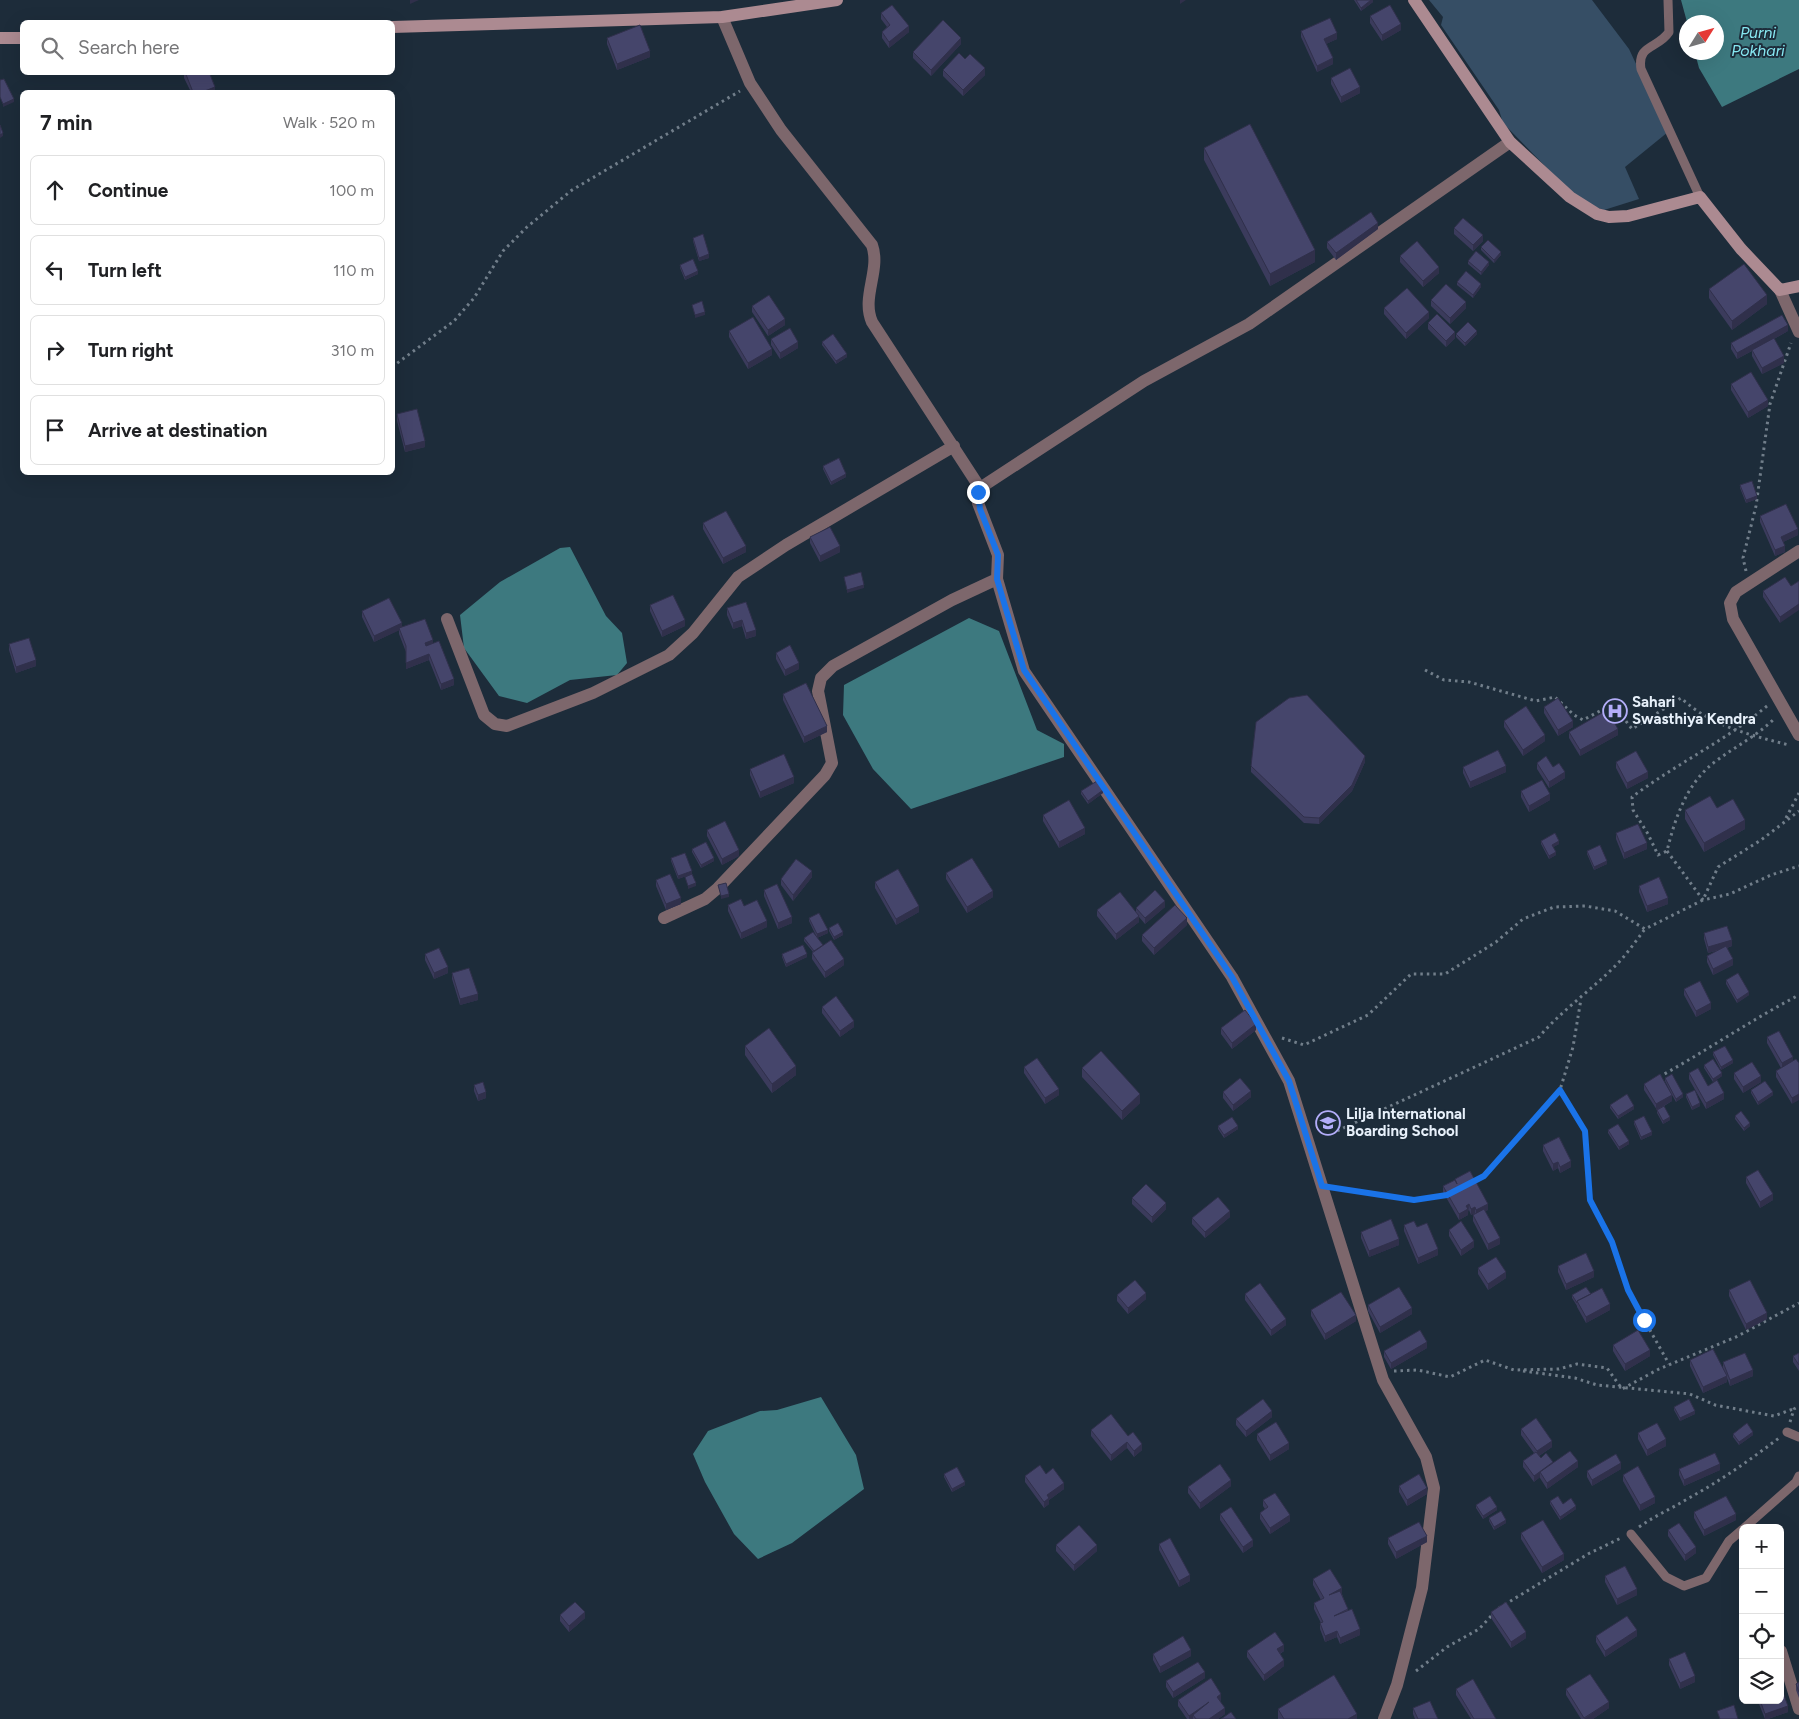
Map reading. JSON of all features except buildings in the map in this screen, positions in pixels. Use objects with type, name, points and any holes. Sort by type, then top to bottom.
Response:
[{"type":"main road","points":[[395,27],[722,17],[837,0]]},
{"type":"main road","points":[[1414,0],[1510,142],[1570,197],[1597,214],[1609,217],[1628,216],[1700,197],[1741,249],[1780,290],[1799,286]]},
{"type":"main road","points":[[0,38],[20,38]]},
{"type":"street","points":[[722,17],[750,83],[781,130],[872,245],[874,258],[868,312],[980,488]]},
{"type":"street","points":[[1384,1719],[1397,1685],[1422,1588],[1434,1488],[1426,1458],[1381,1371],[1289,1081],[1232,977],[1024,670],[997,579],[998,555],[977,496],[980,488],[1144,381],[1249,324],[1510,142]]},
{"type":"street","points":[[1780,290],[1798,330]]},
{"type":"street","points":[[448,619],[484,715],[495,724],[506,726],[593,693],[669,655],[693,633],[738,577],[786,545],[954,446]]},
{"type":"street","points":[[1799,551],[1732,596],[1731,610],[1734,619],[1799,735]]},
{"type":"street","points":[[664,918],[704,899],[718,888],[825,775],[832,763],[818,691],[820,678],[833,666],[952,600],[997,579]]},
{"type":"street","points":[[1783,1659],[1799,1709]]},
{"type":"lane","points":[[1668,0],[1669,32],[1643,52],[1640,60],[1641,69],[1700,197]]},
{"type":"lane","points":[[1787,1432],[1799,1437]]},
{"type":"lane","points":[[1749,1524],[1796,1482],[1799,1476]]},
{"type":"lane","points":[[1631,1534],[1666,1577],[1684,1586],[1706,1578],[1729,1541],[1739,1532]]},
{"type":"path","points":[[395,365],[454,321],[474,298],[503,251],[527,227],[572,190],[654,140],[736,94],[750,83]]},
{"type":"path","points":[[1749,584],[1744,558],[1756,506],[1770,404],[1798,330]]},
{"type":"path","points":[[1425,670],[1444,680],[1469,682],[1536,702],[1555,697],[1574,715],[1583,720],[1613,704],[1632,729],[1681,698],[1693,709],[1735,731],[1790,746]]},
{"type":"path","points":[[1668,851],[1658,855],[1648,834],[1632,810],[1632,796],[1781,703]]},
{"type":"path","points":[[1703,900],[1668,851],[1674,823],[1692,784],[1714,762],[1760,734],[1781,703]]},
{"type":"path","points":[[1786,819],[1799,793]]},
{"type":"path","points":[[1703,900],[1718,866],[1761,840],[1786,819],[1799,811]]},
{"type":"path","points":[[1304,1126],[1337,1131],[1539,1037],[1555,1018],[1581,998],[1615,966],[1645,929],[1703,900],[1730,894],[1771,875],[1799,866]]},
{"type":"path","points":[[1262,1032],[1304,1045],[1368,1015],[1411,974],[1445,974],[1496,942],[1523,919],[1554,907],[1585,906],[1615,911],[1645,929]]},
{"type":"path","points":[[1657,1078],[1708,1050],[1764,1013],[1799,996]]},
{"type":"path","points":[[1469,1184],[1484,1176],[1560,1090],[1573,1047],[1581,998]]},
{"type":"path","points":[[1560,1090],[1585,1131],[1590,1200],[1612,1242],[1628,1290],[1669,1364]]},
{"type":"path","points":[[1322,1186],[1414,1200],[1447,1195],[1454,1191]]},
{"type":"path","points":[[1622,1389],[1669,1364],[1736,1337],[1799,1303]]},
{"type":"path","points":[[1381,1371],[1418,1370],[1450,1377],[1484,1360],[1514,1370],[1575,1378],[1596,1385],[1622,1389],[1690,1394],[1715,1405],[1774,1416],[1799,1406]]},
{"type":"path","points":[[1514,1370],[1559,1369],[1577,1364],[1607,1368],[1622,1389]]},
{"type":"path","points":[[1397,1685],[1447,1647],[1479,1629],[1503,1604],[1588,1554],[1631,1534],[1658,1513],[1689,1498],[1743,1465],[1787,1432],[1794,1409]]},
{"type":"shaded area","points":[[1429,0],[1592,0],[1629,49],[1668,132],[1625,167],[1639,199],[1604,210],[1579,201],[1503,123],[1499,110],[1441,25],[1443,17]]},
{"type":"water","name":"Purni Pokhari","points":[[1681,0],[1799,0],[1799,69],[1722,107],[1699,68],[1697,60],[1724,60],[1724,15],[1685,15]]},
{"type":"water","points":[[570,547],[606,616],[622,633],[627,663],[617,675],[570,680],[527,703],[499,696],[464,648],[460,615],[500,582],[560,548]]},
{"type":"water","points":[[969,618],[999,631],[1037,730],[1064,744],[1064,757],[911,809],[873,769],[843,715],[844,685]]},
{"type":"water","points":[[821,1397],[856,1455],[864,1489],[792,1543],[758,1559],[734,1534],[705,1482],[693,1454],[708,1431],[760,1411],[777,1410]]},
{"type":"place","name":"Sahari Swasthiya Kendra","points":[[1615,711]]},
{"type":"place","name":"Lilja International Boarding School","points":[[1328,1123]]},
{"type":"route","points":[[978,492],[978,503],[998,555],[997,579],[1024,670],[1232,977],[1289,1081],[1322,1186],[1414,1200],[1447,1195],[1484,1176],[1560,1090],[1585,1131],[1590,1200],[1612,1242],[1628,1290],[1644,1320]]}]
